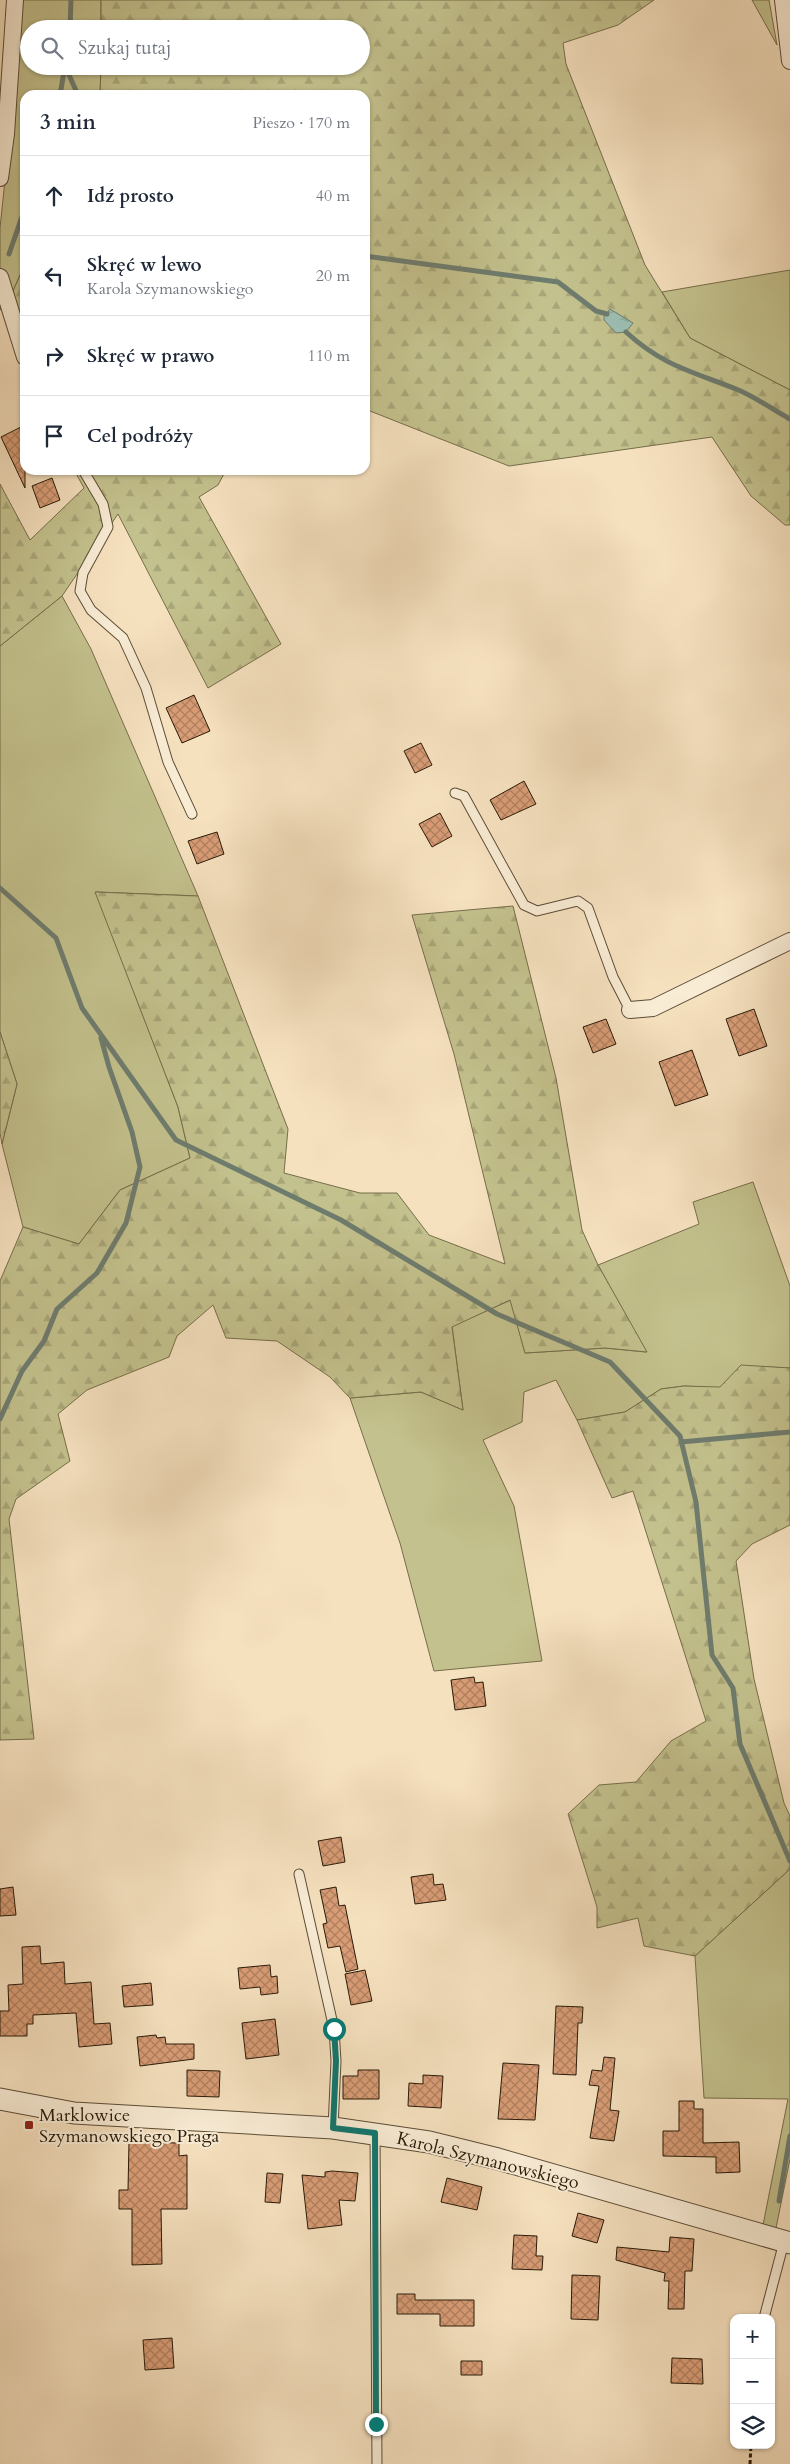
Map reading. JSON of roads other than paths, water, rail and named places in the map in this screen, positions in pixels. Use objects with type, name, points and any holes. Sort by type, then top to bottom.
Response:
[{"type":"street","points":[[0,178],[6,134],[15,0]]},
{"type":"street","points":[[783,0],[790,61]]},
{"type":"street","points":[[0,277],[20,341]]},
{"type":"street","points":[[630,1010],[653,1008],[790,941]]},
{"type":"street","name":"Karola Szymanowskiego","points":[[0,2099],[74,2113],[333,2128],[429,2142],[498,2159],[787,2242]]},
{"type":"lane","points":[[86,475],[103,504],[108,527],[83,573],[80,591],[91,610],[123,638],[146,688],[168,762],[192,814]]},
{"type":"lane","points":[[455,793],[464,796],[524,905],[537,911],[578,902],[588,908],[613,977],[630,1010]]},
{"type":"lane","points":[[299,1874],[334,2029],[336,2061],[333,2128]]},
{"type":"lane","points":[[375,2133],[377,2464]]},
{"type":"lane","points":[[765,2314],[787,2242]]},
{"type":"water","points":[[610,309],[633,323],[626,332],[616,333],[604,320]]},
{"type":"waterway","points":[[70,20],[71,0]]},
{"type":"waterway","points":[[61,90],[63,75]]},
{"type":"waterway","points":[[69,75],[76,90]]},
{"type":"waterway","points":[[9,254],[20,222]]},
{"type":"waterway","points":[[370,257],[558,282],[596,311],[607,314]]},
{"type":"waterway","points":[[626,332],[652,353],[665,360],[743,392],[790,419]]},
{"type":"waterway","points":[[0,888],[56,938],[82,1008],[176,1140],[341,1220],[497,1314],[610,1362],[680,1436],[696,1502],[712,1655],[733,1688],[740,1744],[790,1861]]},
{"type":"waterway","points":[[0,1419],[22,1371],[44,1341],[57,1309],[97,1273],[126,1223],[140,1167],[132,1132],[101,1038]]},
{"type":"waterway","points":[[681,1442],[790,1432]]},
{"type":"waterway","points":[[779,2201],[790,2136]]},
{"type":"place","name":"Marklowice Szymanowskiego Praga","points":[[29,2125]]}]
